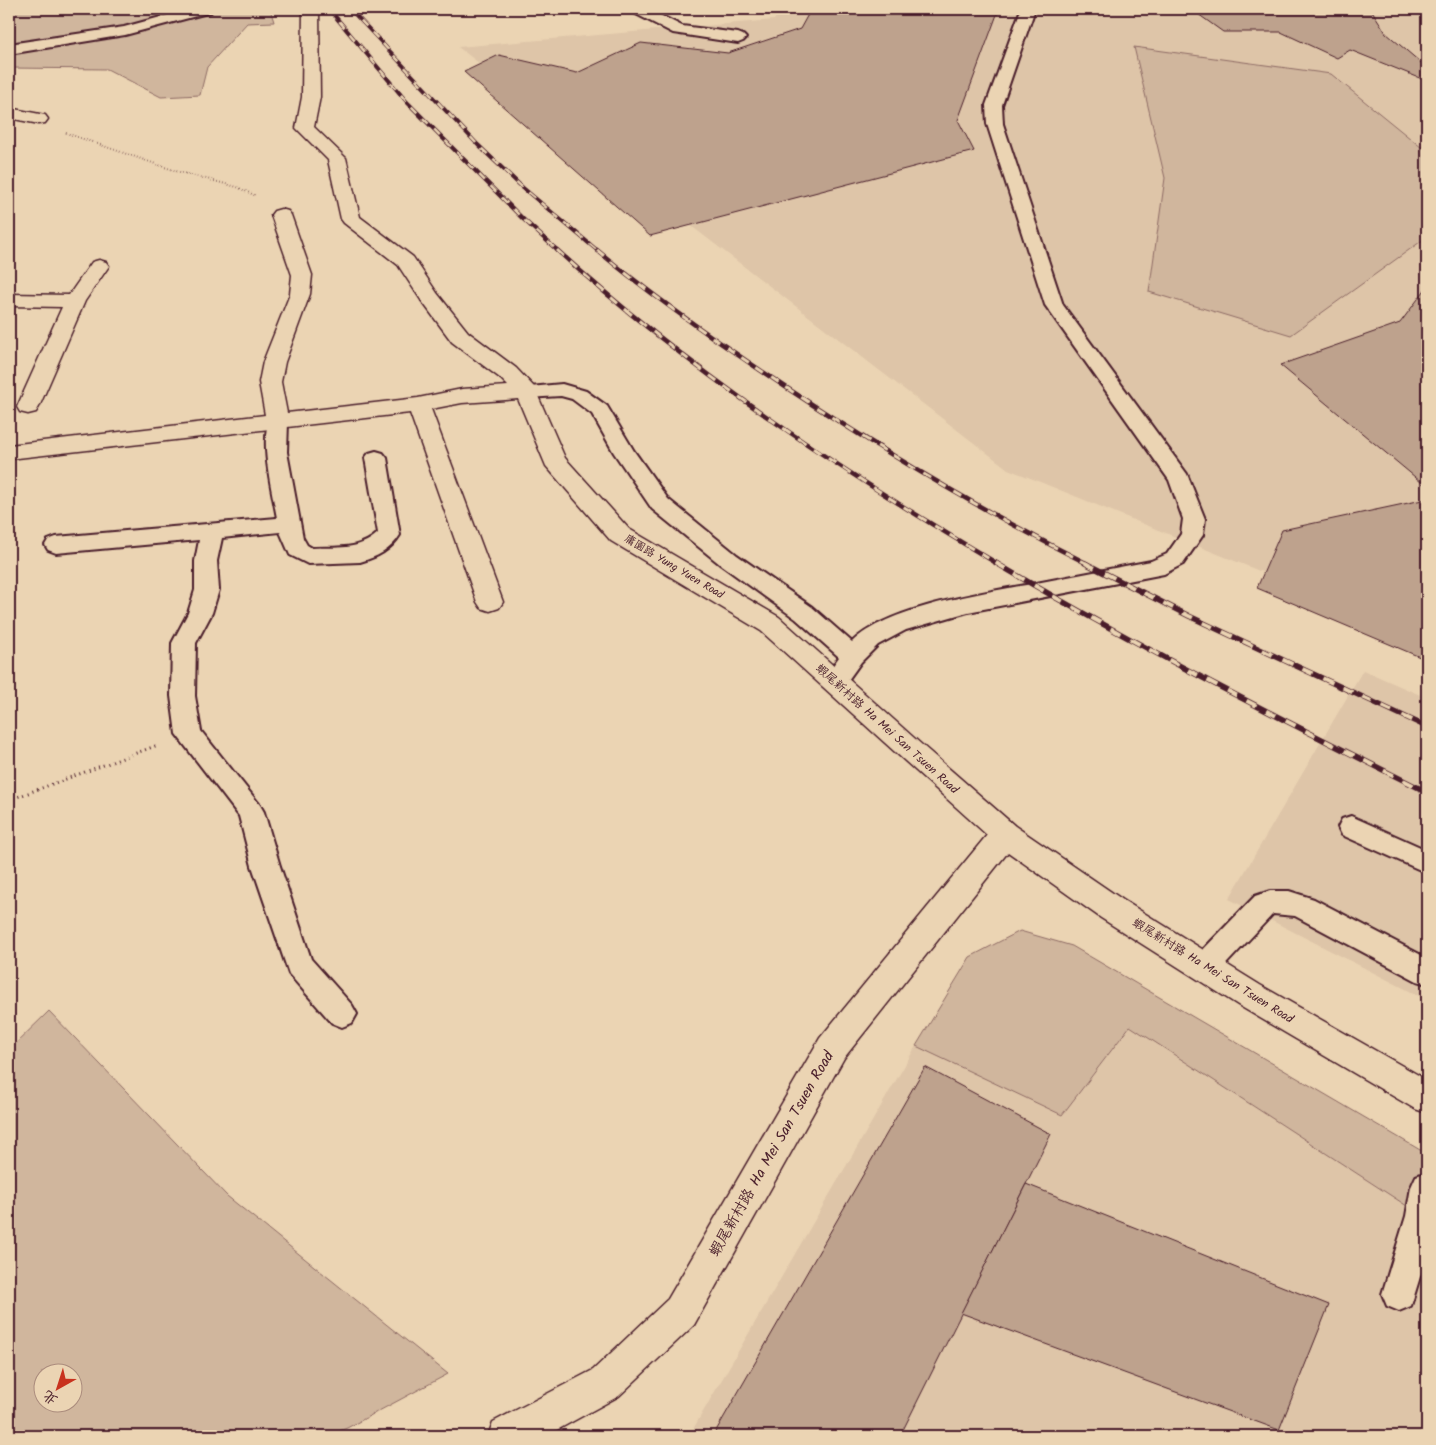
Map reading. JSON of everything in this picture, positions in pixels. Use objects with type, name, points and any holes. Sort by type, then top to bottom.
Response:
[{"type":"street","name":"庸園路 Yung Yuen Road","points":[[310,9],[311,97],[306,128],[337,158],[351,219],[406,261],[428,296],[460,337],[508,372],[526,392],[554,461],[620,535],[770,624]]},
{"type":"street","points":[[9,113],[39,119]]},
{"type":"street","points":[[278,422],[270,382],[274,362],[300,294],[302,276],[281,215]]},
{"type":"street","points":[[28,407],[75,301],[99,266]]},
{"type":"street","points":[[9,300],[75,301]]},
{"type":"street","points":[[9,452],[418,405],[462,396],[526,392]]},
{"type":"street","points":[[418,405],[490,602]]},
{"type":"street","name":"蝦尾新村路 Ha Mei San Tsuen Road","points":[[770,624],[912,753],[1005,834],[1112,909],[1204,967],[1427,1098]]},
{"type":"street","name":"蝦尾新村路 Ha Mei San Tsuen Road","points":[[507,1436],[606,1383],[680,1312],[832,1048],[1005,834]]},
{"type":"lane","points":[[9,49],[125,31],[206,9]]},
{"type":"lane","points":[[637,9],[678,30],[738,38]]},
{"type":"lane","points":[[834,681],[853,656],[870,640],[898,624],[968,604],[1156,568],[1175,559],[1192,536],[1194,519],[1179,479],[1054,305],[995,124],[994,106],[1028,9]]},
{"type":"lane","points":[[526,392],[562,390],[580,395],[600,410],[625,453],[660,504],[729,560],[804,613],[853,656]]},
{"type":"lane","points":[[278,422],[276,452],[292,538],[298,550],[308,556],[360,554],[377,547],[389,535],[376,458]]},
{"type":"lane","points":[[56,545],[290,524]]},
{"type":"lane","points":[[212,532],[206,561],[207,590],[200,613],[184,643],[184,696],[189,734],[251,812],[266,866],[299,965],[342,1014]]},
{"type":"lane","points":[[1351,827],[1427,862]]},
{"type":"lane","points":[[1204,967],[1265,904],[1274,901],[1288,901],[1304,907],[1427,972]]},
{"type":"lane","points":[[1399,1294],[1422,1216],[1427,1187]]},
{"type":"path","points":[[39,119],[55,129],[106,145],[141,160],[228,184],[252,193],[281,215]]},
{"type":"path","points":[[9,800],[132,753],[189,734]]},
{"type":"shaded area","points":[[9,9],[270,9],[274,22],[247,23],[207,67],[200,95],[161,97],[107,69],[9,68]]},
{"type":"shaded area","points":[[782,9],[1427,9],[1427,639],[1008,469],[458,47],[774,20]]},
{"type":"shaded area","points":[[1134,47],[1331,74],[1427,152],[1427,237],[1291,335],[1149,292],[1165,178]]},
{"type":"shaded area","points":[[1363,670],[1427,698],[1427,1000],[1229,899]]},
{"type":"shaded area","points":[[1020,931],[1072,946],[1427,1154],[1427,1219],[1130,1026],[1062,1115],[916,1046],[970,957]]},
{"type":"shaded area","points":[[49,1011],[227,1196],[448,1374],[347,1428],[326,1436],[9,1436],[9,1050]]},
{"type":"shaded area","points":[[1130,1026],[1427,1219],[1427,1436],[689,1436],[916,1046],[1062,1115]]},
{"type":"building","points":[[811,9],[999,9],[958,120],[974,151],[650,236],[464,72],[499,55],[577,73],[641,43],[728,53],[800,29]]},
{"type":"building","points":[[1191,9],[1371,9],[1386,33],[1427,68],[1427,81],[1350,50],[1337,58],[1281,32],[1223,32]]},
{"type":"building","points":[[1427,287],[1427,487],[1280,365],[1400,323]]},
{"type":"building","points":[[1427,499],[1427,660],[1257,588],[1282,530]]},
{"type":"building","points":[[925,1067],[1051,1134],[900,1436],[713,1436]]},
{"type":"building","points":[[1026,1184],[1329,1305],[1279,1430],[961,1313]]},
{"type":"railway","points":[[329,9],[407,102],[523,219],[558,251]]},
{"type":"railway","points":[[350,9],[478,145],[523,188],[598,251]]},
{"type":"railway","points":[[557,250],[660,337],[714,379],[826,457],[998,564]]},
{"type":"railway","points":[[597,250],[690,322],[824,412],[897,458],[973,502],[1088,564]]},
{"type":"railway","points":[[996,563],[1155,653],[1427,792]]},
{"type":"railway","points":[[1085,563],[1189,616],[1427,727]]}]
